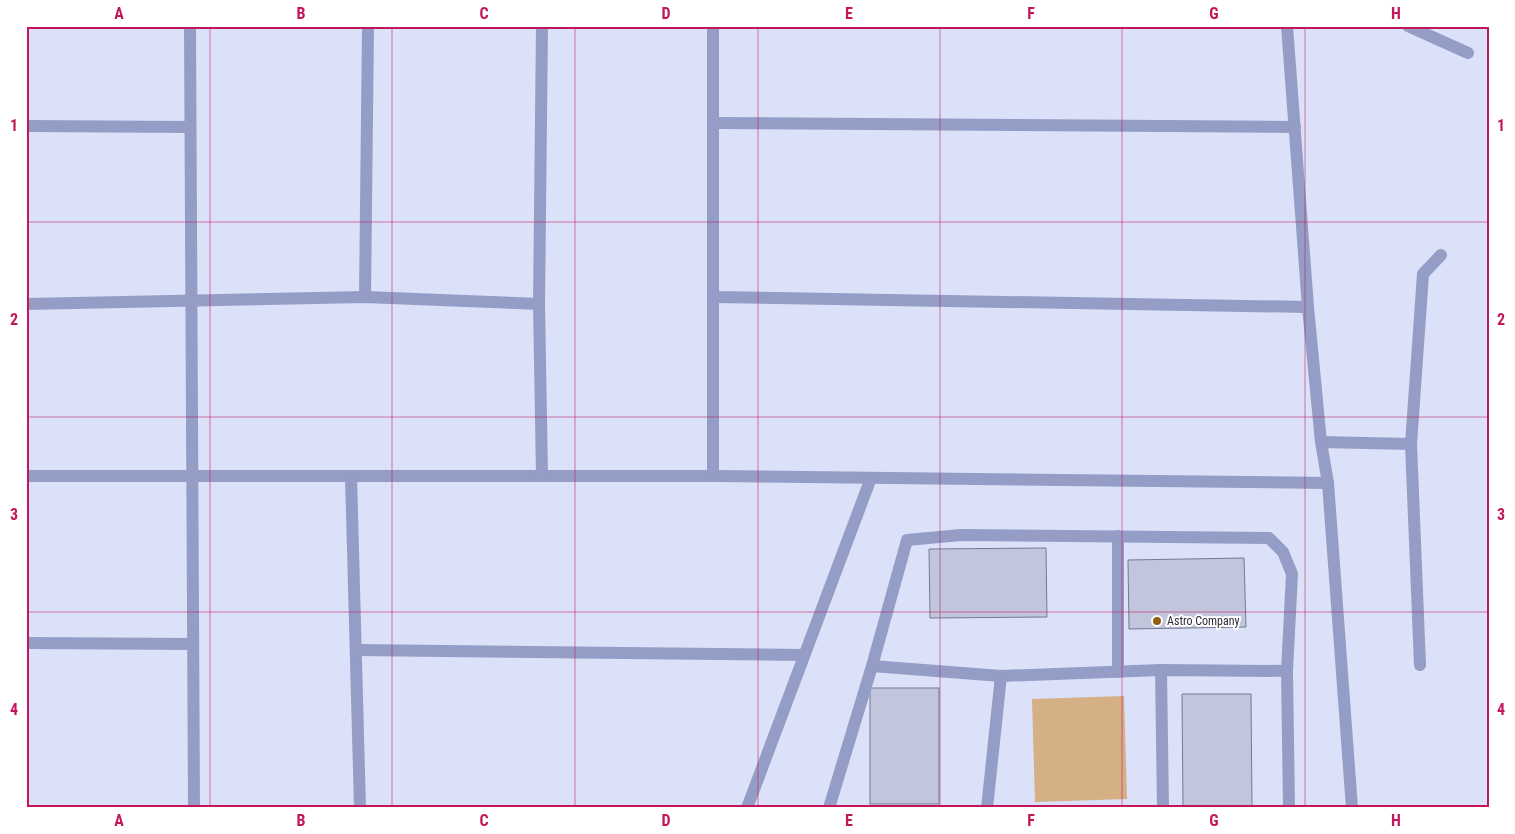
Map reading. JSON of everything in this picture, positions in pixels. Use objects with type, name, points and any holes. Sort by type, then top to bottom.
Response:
[{"type":"street","points":[[190,26],[194,808]]},
{"type":"street","points":[[365,297],[368,26]]},
{"type":"street","points":[[542,26],[539,304],[542,476]]},
{"type":"street","points":[[712,476],[713,26]]},
{"type":"street","points":[[1288,26],[1308,307],[1321,442],[1328,483],[1352,808]]},
{"type":"street","points":[[1408,26],[1468,53]]},
{"type":"street","points":[[713,123],[1295,127]]},
{"type":"street","points":[[26,126],[190,126]]},
{"type":"street","points":[[1420,665],[1411,444],[1423,274],[1441,255]]},
{"type":"street","points":[[26,304],[365,297],[539,304]]},
{"type":"street","points":[[713,297],[1308,307]]},
{"type":"street","points":[[1321,442],[1411,444]]},
{"type":"street","points":[[26,476],[712,476],[1328,483]]},
{"type":"street","points":[[351,476],[360,808]]},
{"type":"street","points":[[747,808],[871,478]]},
{"type":"street","points":[[829,808],[872,666],[907,540],[961,535],[1269,538],[1283,552],[1292,574],[1287,671],[1289,808]]},
{"type":"street","points":[[1118,536],[1118,672]]},
{"type":"street","points":[[26,643],[192,644]]},
{"type":"street","points":[[356,650],[804,655]]},
{"type":"street","points":[[872,666],[1001,676],[1161,670],[1287,671]]},
{"type":"street","points":[[1161,670],[1163,808]]},
{"type":"street","points":[[987,808],[1001,676]]},
{"type":"shaded area","points":[[1124,696],[1127,799],[1035,802],[1032,699]]},
{"type":"building","points":[[1046,548],[1047,617],[930,618],[929,549]]},
{"type":"building","points":[[1244,558],[1246,627],[1129,629],[1128,560]]},
{"type":"building","points":[[870,688],[939,688],[939,804],[870,804]]},
{"type":"building","points":[[1182,694],[1251,694],[1252,808],[1183,808]]},
{"type":"place","name":"Astro Company","points":[[1157,621]]}]
